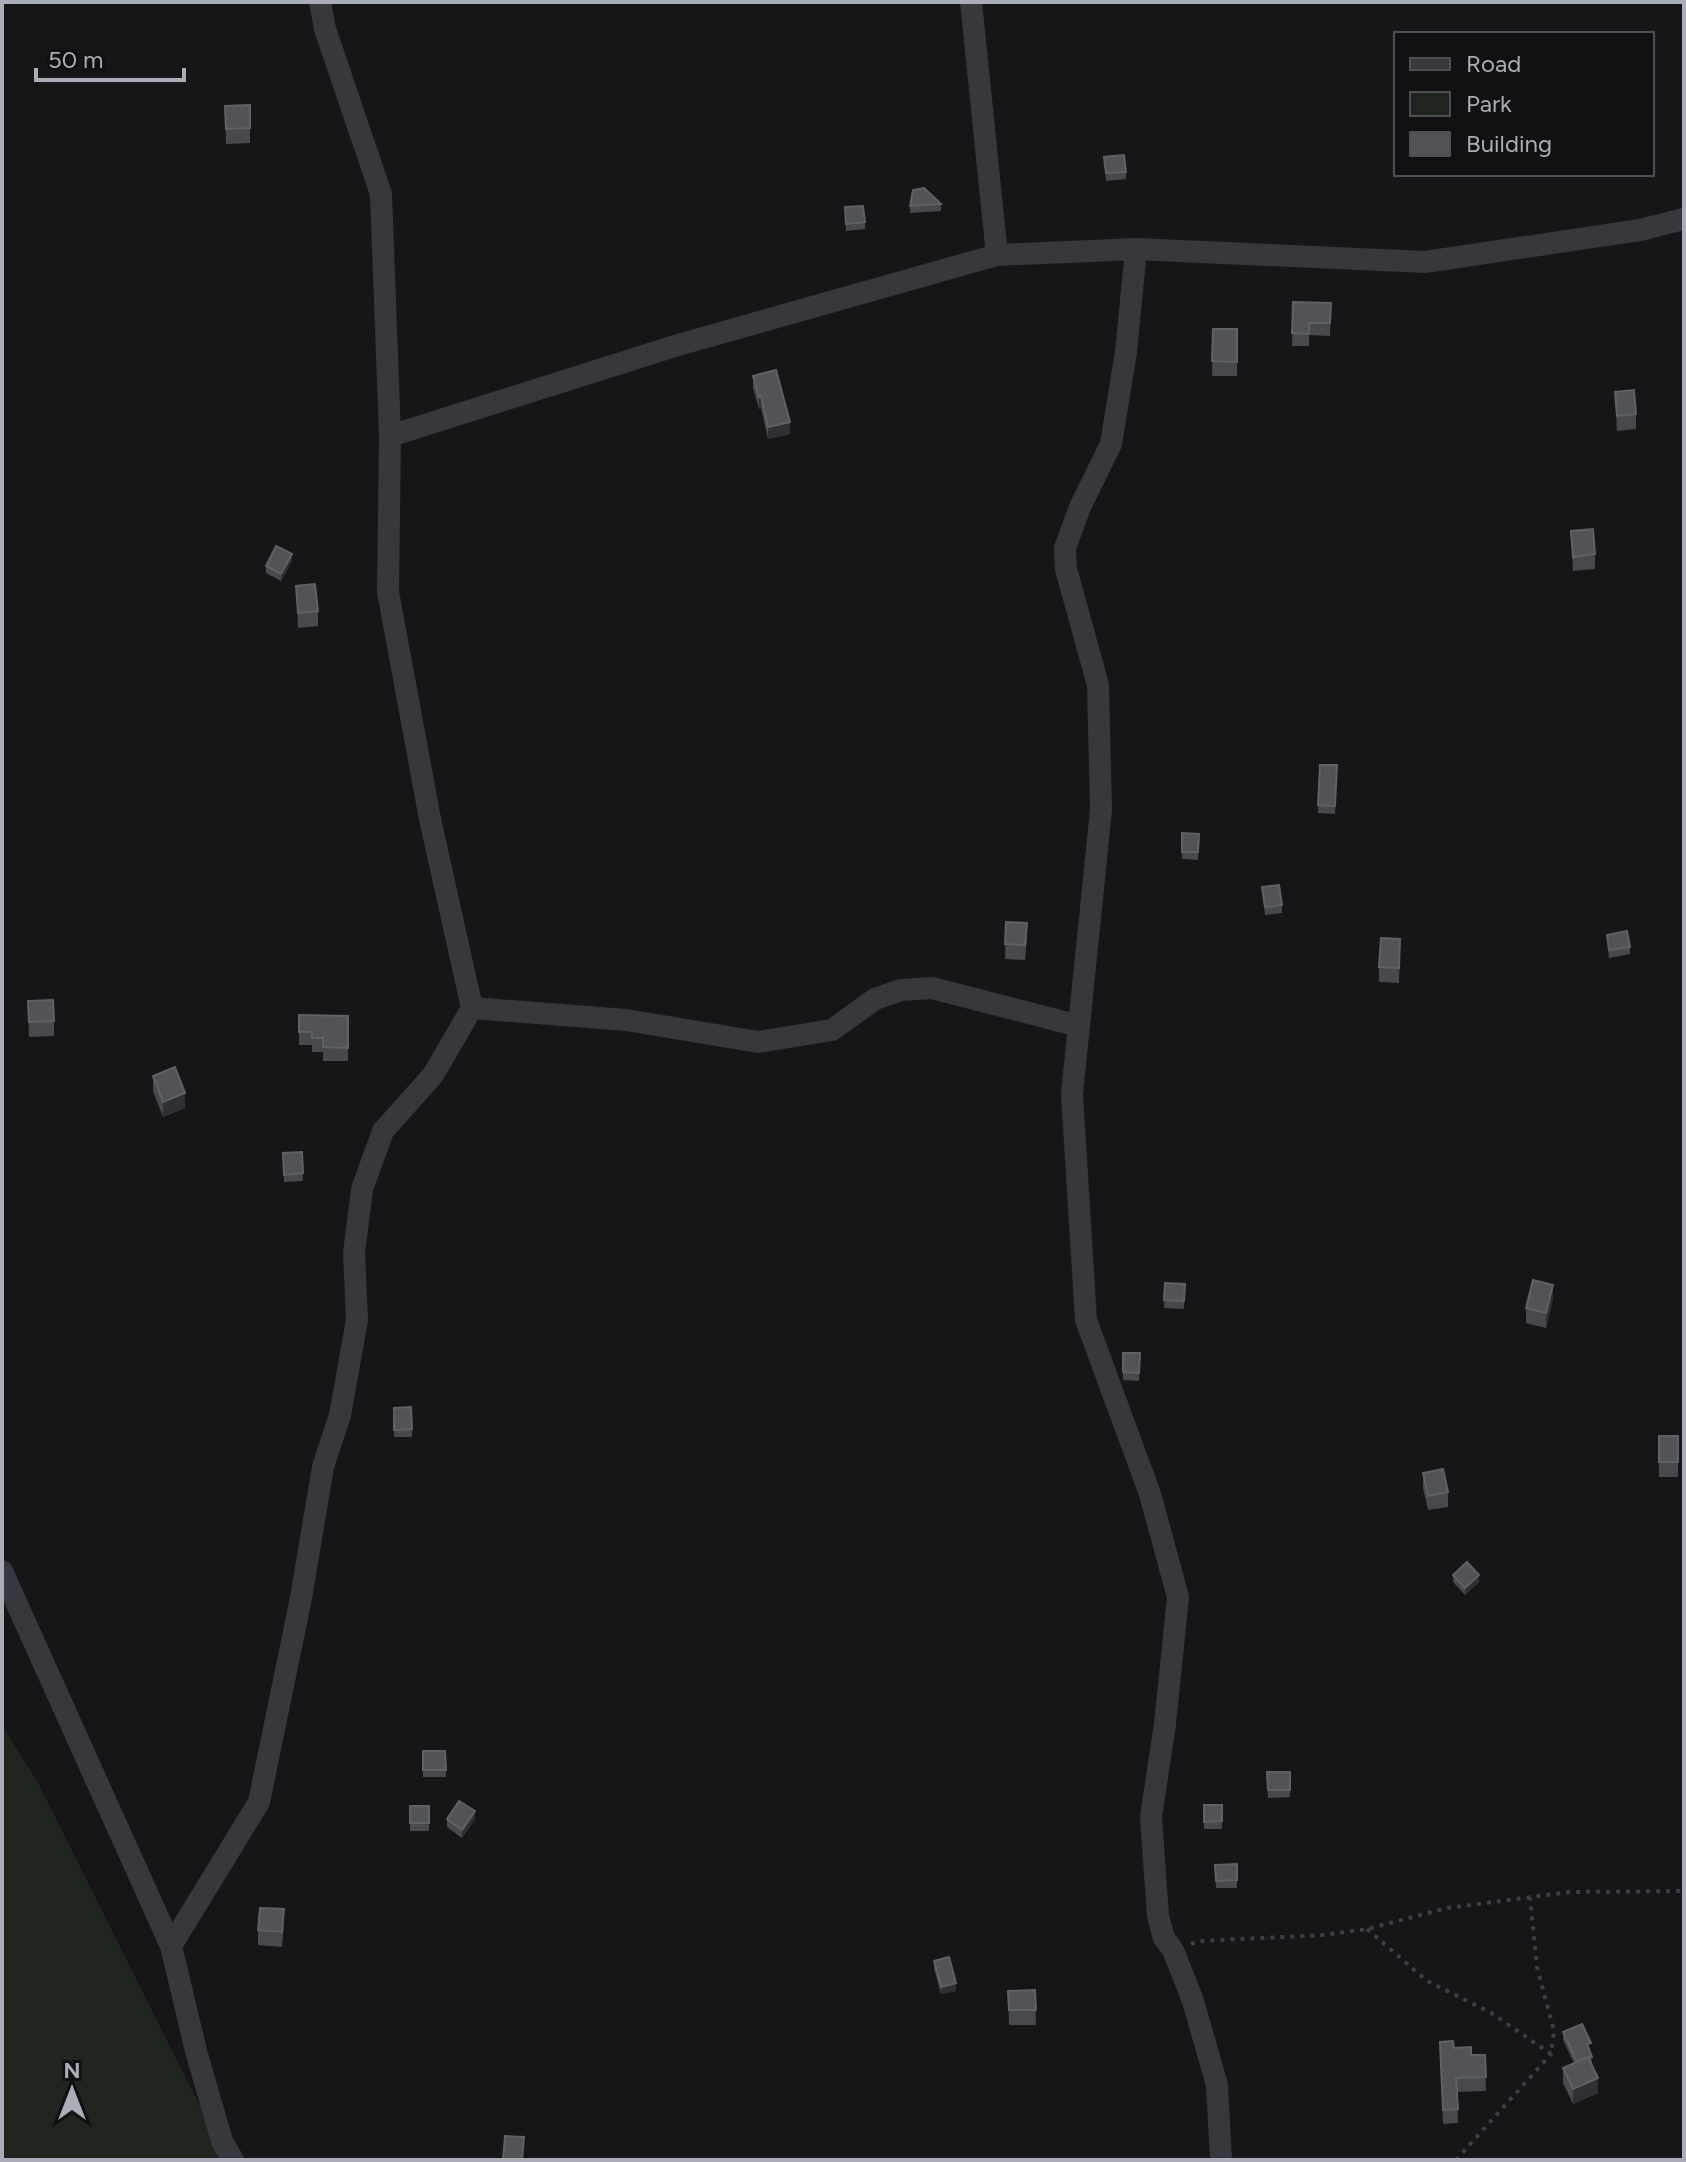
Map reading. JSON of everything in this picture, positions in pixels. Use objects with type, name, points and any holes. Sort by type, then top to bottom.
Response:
[{"type":"street","points":[[171,1946],[259,1802],[301,1598],[323,1467],[340,1415],[357,1320],[354,1253],[362,1189],[383,1131],[433,1075],[472,1008],[430,819],[388,592],[390,436],[381,194],[325,29],[320,2]]},
{"type":"street","points":[[971,2],[997,255]]},
{"type":"street","points":[[390,436],[678,345],[997,255],[1136,249],[1425,262],[1640,230],[1684,219]]},
{"type":"street","points":[[1136,249],[1126,352],[1111,444],[1080,507],[1065,548],[1066,569],[1098,685],[1101,810],[1072,1094],[1086,1320],[1150,1494],[1178,1597],[1165,1724],[1151,1817],[1158,1916],[1164,1938],[1173,1950],[1193,2001],[1217,2085],[1221,2160]]},
{"type":"street","points":[[472,1008],[626,1020],[758,1042],[832,1030],[875,999],[901,990],[932,988],[1079,1026]]},
{"type":"street","points":[[2,1571],[171,1946],[222,2141],[233,2160]]},
{"type":"path","points":[[1173,1950],[1199,1941],[1324,1935],[1367,1929],[1447,1908],[1570,1892],[1684,1891]]},
{"type":"path","points":[[1456,2160],[1551,2054],[1554,2031],[1537,1967],[1530,1897]]},
{"type":"path","points":[[1367,1929],[1427,1981],[1490,2012],[1551,2054]]},
{"type":"green space","points":[[2,1726],[37,1781],[227,2160],[2,2160]]},
{"type":"building","points":[[250,105],[250,128],[226,129],[225,106]]},
{"type":"building","points":[[1124,155],[1126,172],[1106,173],[1104,157]]},
{"type":"building","points":[[924,188],[941,204],[910,206],[913,190]]},
{"type":"building","points":[[863,206],[865,222],[846,224],[845,207]]},
{"type":"building","points":[[1293,302],[1331,303],[1330,323],[1309,323],[1309,334],[1292,333]]},
{"type":"building","points":[[1213,329],[1237,329],[1237,362],[1212,361]]},
{"type":"building","points":[[776,370],[790,422],[768,427],[753,376]]},
{"type":"building","points":[[1634,390],[1636,414],[1617,416],[1615,392]]},
{"type":"building","points":[[1593,529],[1595,554],[1573,557],[1571,531]]},
{"type":"building","points":[[276,546],[292,554],[281,574],[266,566]]},
{"type":"building","points":[[315,584],[318,611],[298,613],[296,586]]},
{"type":"building","points":[[1320,765],[1337,765],[1335,806],[1318,805]]},
{"type":"building","points":[[1182,833],[1199,834],[1198,852],[1182,852]]},
{"type":"building","points":[[1279,885],[1282,905],[1265,907],[1262,887]]},
{"type":"building","points":[[1006,922],[1027,923],[1025,945],[1005,944]]},
{"type":"building","points":[[1627,931],[1630,947],[1609,950],[1607,935]]},
{"type":"building","points":[[1381,938],[1400,939],[1399,968],[1379,967]]},
{"type":"building","points":[[53,1000],[54,1021],[29,1022],[28,1001]]},
{"type":"building","points":[[299,1015],[348,1016],[348,1048],[323,1047],[323,1038],[312,1038],[312,1032],[299,1032]]},
{"type":"building","points":[[175,1067],[185,1093],[163,1102],[153,1076]]},
{"type":"building","points":[[302,1152],[303,1173],[284,1175],[283,1153]]},
{"type":"building","points":[[1533,1280],[1553,1285],[1546,1313],[1526,1308]]},
{"type":"building","points":[[1165,1283],[1185,1284],[1184,1301],[1164,1300]]},
{"type":"building","points":[[1123,1353],[1140,1353],[1139,1373],[1123,1372]]},
{"type":"building","points":[[411,1407],[412,1429],[394,1430],[394,1408]]},
{"type":"building","points":[[1659,1436],[1678,1436],[1678,1462],[1659,1462]]},
{"type":"building","points":[[1443,1469],[1448,1492],[1428,1496],[1423,1473]]},
{"type":"building","points":[[1467,1562],[1479,1575],[1465,1588],[1453,1575]]},
{"type":"building","points":[[423,1751],[445,1751],[446,1770],[423,1770]]},
{"type":"building","points":[[1267,1772],[1290,1772],[1290,1790],[1268,1790]]},
{"type":"building","points":[[459,1801],[475,1811],[462,1830],[447,1819]]},
{"type":"building","points":[[1204,1805],[1222,1805],[1222,1821],[1204,1822]]},
{"type":"building","points":[[410,1806],[429,1806],[429,1823],[410,1823]]},
{"type":"building","points":[[1237,1864],[1237,1880],[1216,1881],[1215,1865]]},
{"type":"building","points":[[260,1908],[284,1909],[282,1932],[258,1930]]},
{"type":"building","points":[[949,1957],[956,1983],[941,1987],[934,1961]]},
{"type":"building","points":[[1035,1990],[1036,2010],[1009,2010],[1008,1991]]},
{"type":"building","points":[[1582,2024],[1591,2043],[1587,2044],[1592,2057],[1577,2062],[1563,2032]]},
{"type":"building","points":[[1453,2041],[1454,2048],[1471,2047],[1471,2055],[1485,2055],[1486,2077],[1456,2078],[1458,2109],[1443,2110],[1440,2042]]},
{"type":"building","points":[[1588,2057],[1598,2078],[1573,2089],[1563,2068]]},
{"type":"building","points":[[505,2136],[524,2137],[522,2160],[503,2160]]}]
